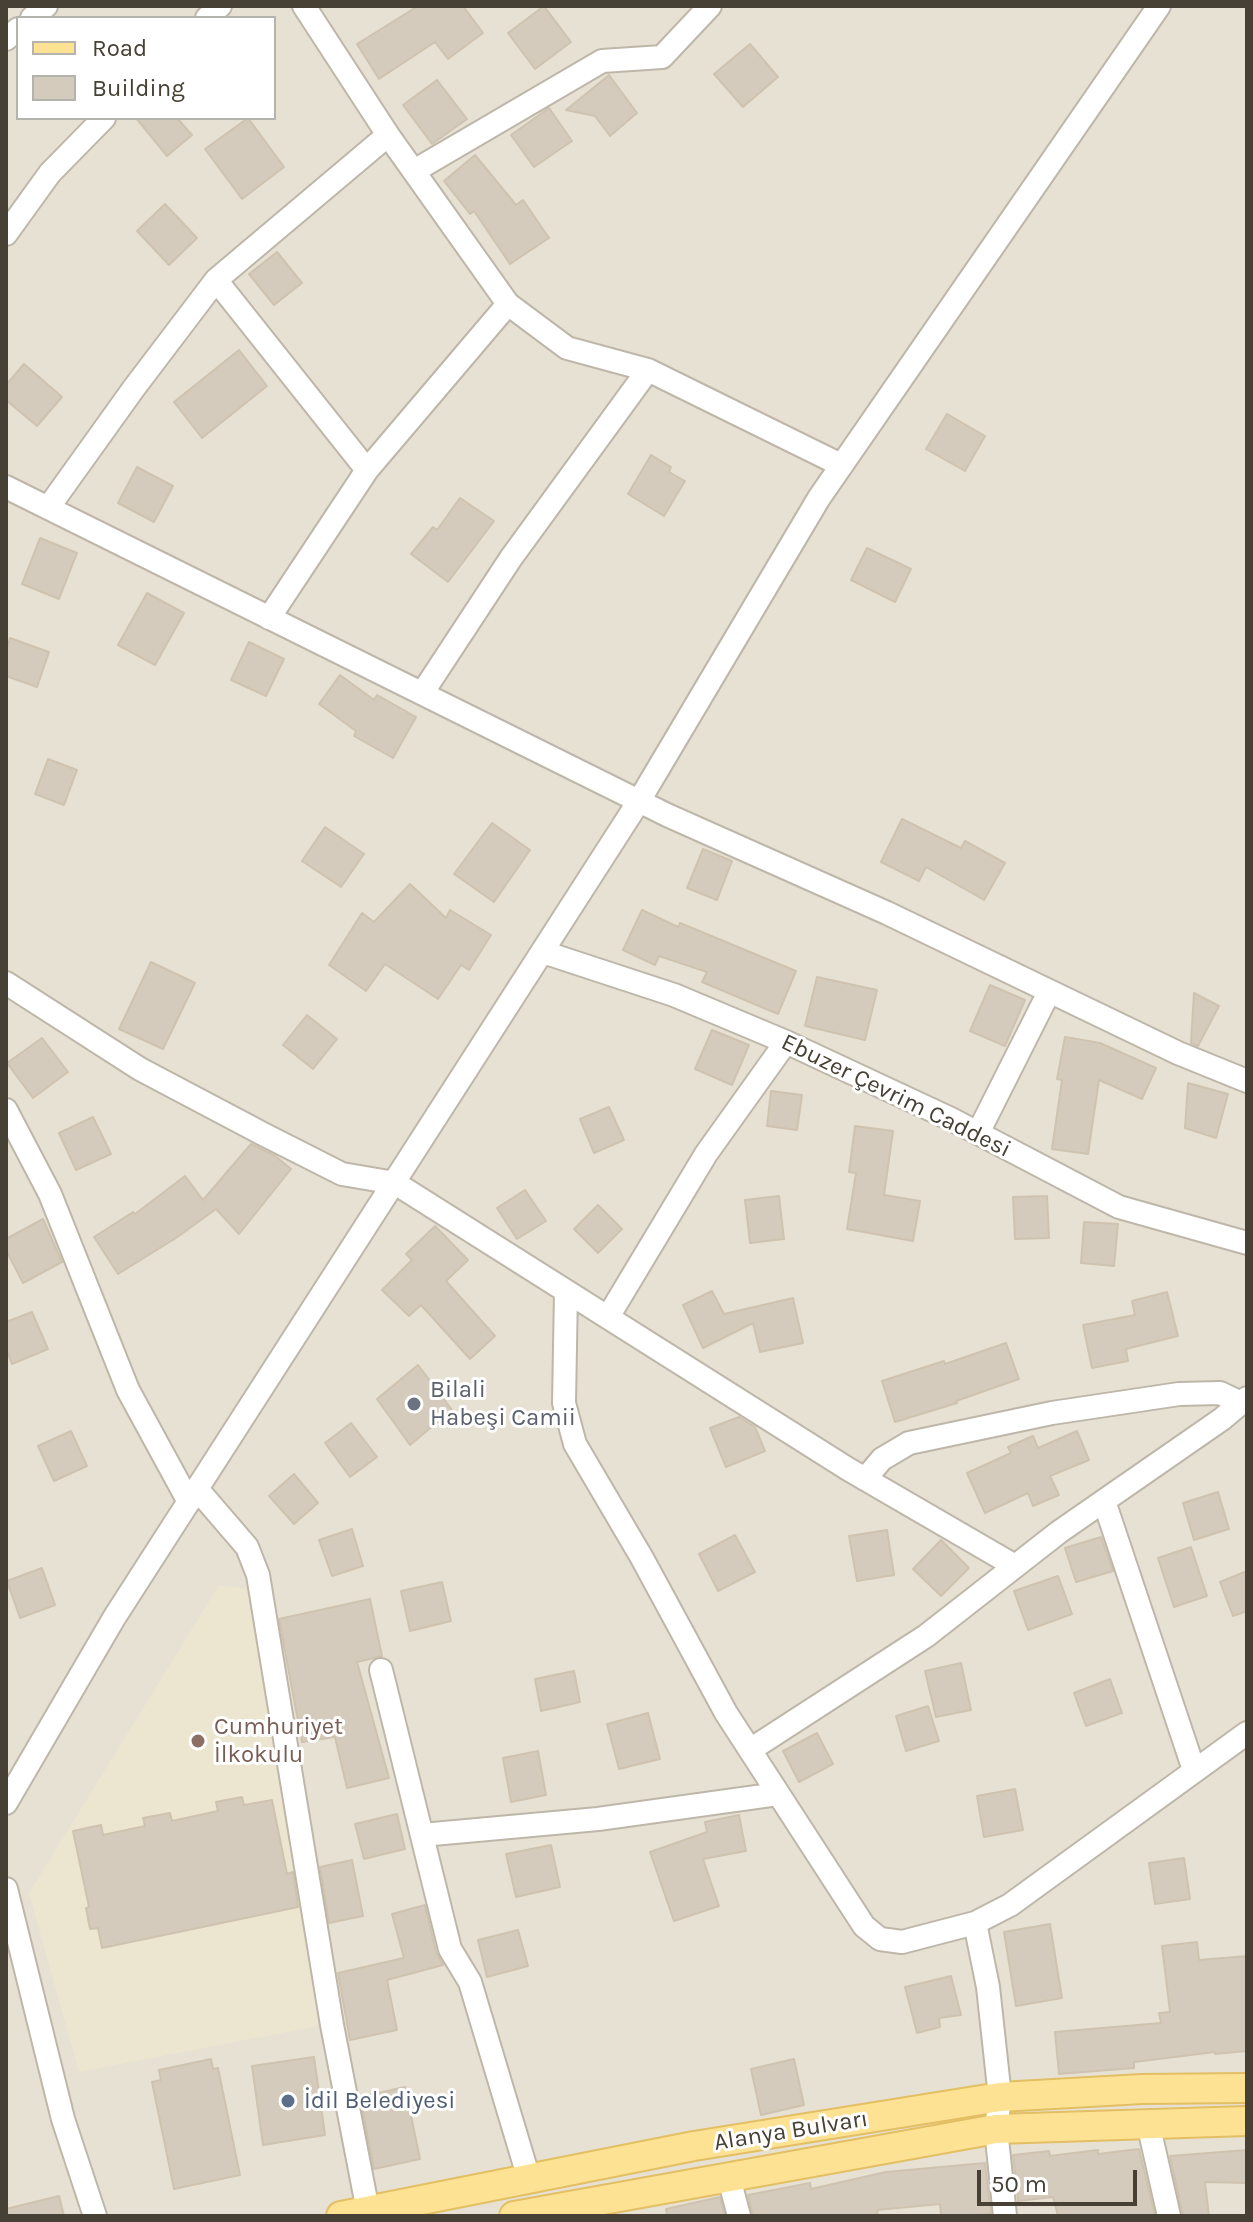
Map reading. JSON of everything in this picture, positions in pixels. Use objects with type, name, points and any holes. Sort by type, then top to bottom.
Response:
[{"type":"main road","name":"Alanya Bulvarı","points":[[355,2213],[694,2146],[1000,2097],[1142,2089],[1247,2088]]},
{"type":"main road","name":"Alanya Bulvarı","points":[[514,2216],[576,2210],[729,2178],[996,2129],[1247,2121]]},
{"type":"street","points":[[304,6],[388,135],[508,304],[567,348],[648,370],[841,465]]},
{"type":"street","points":[[414,171],[602,61],[662,57],[710,6]]},
{"type":"street","points":[[6,1803],[114,1618],[639,801],[819,498],[1159,6]]},
{"type":"street","points":[[6,234],[50,173],[102,120]]},
{"type":"street","points":[[48,508],[216,280],[388,135]]},
{"type":"street","points":[[216,280],[367,470]]},
{"type":"street","points":[[269,618],[367,470],[508,304]]},
{"type":"street","points":[[423,692],[511,558],[648,370]]},
{"type":"street","points":[[6,487],[639,801],[887,913],[1178,1053],[1247,1081]]},
{"type":"street","name":"Ebuzer Çevrim Caddesi","points":[[543,952],[674,995],[786,1042],[978,1133],[1119,1207],[1247,1243]]},
{"type":"street","points":[[6,983],[140,1069],[263,1134],[342,1174],[395,1183],[865,1479],[1015,1566]]},
{"type":"street","points":[[978,1133],[1049,992]]},
{"type":"street","points":[[608,1317],[706,1154],[786,1042]]},
{"type":"street","points":[[6,1110],[50,1194],[128,1390],[194,1496],[247,1547],[258,1575],[332,2025],[355,2213]]},
{"type":"street","points":[[566,1291],[564,1403],[575,1444],[642,1558],[726,1713],[864,1926],[880,1939],[902,1942],[975,1923],[1010,1905],[1247,1733]]},
{"type":"street","points":[[865,1479],[882,1459],[909,1443],[1052,1413],[1179,1394],[1220,1393],[1244,1401]]},
{"type":"street","points":[[750,1750],[926,1636],[1015,1566],[1244,1401]]},
{"type":"street","points":[[1104,1501],[1194,1770]]},
{"type":"street","points":[[381,1670],[450,1949],[470,1982],[529,2179]]},
{"type":"street","points":[[422,1835],[598,1819],[778,1794]]},
{"type":"street","points":[[6,1889],[63,2119],[95,2216]]},
{"type":"street","points":[[975,1923],[988,1987],[1000,2097],[996,2129],[1005,2216]]},
{"type":"street","points":[[1148,2123],[1169,2216]]},
{"type":"street","points":[[729,2178],[739,2216]]},
{"type":"shaded area","points":[[6,6],[1247,6],[1247,2216],[6,2216]]},
{"type":"shaded area","name":"Cumhuriyet İlkokulu","points":[[219,1585],[247,1589],[323,2025],[79,2072],[29,1893]]},
{"type":"building","points":[[418,6],[463,6],[483,33],[448,59],[435,42],[379,79],[357,44]]},
{"type":"building","points":[[544,6],[571,42],[535,69],[508,33]]},
{"type":"building","points":[[750,44],[778,77],[743,107],[714,74]]},
{"type":"building","points":[[609,75],[637,113],[610,136],[595,116],[566,110]]},
{"type":"building","points":[[437,80],[467,119],[432,144],[403,105]]},
{"type":"building","points":[[549,108],[572,141],[534,167],[511,135]]},
{"type":"building","points":[[138,120],[179,120],[192,135],[167,156]]},
{"type":"building","points":[[249,120],[284,167],[242,199],[205,149]]},
{"type":"building","points":[[475,155],[516,205],[523,200],[549,238],[510,264],[474,211],[470,214],[444,181]]},
{"type":"building","points":[[165,204],[197,238],[169,265],[137,231]]},
{"type":"building","points":[[277,252],[302,283],[274,305],[249,274]]},
{"type":"building","points":[[239,350],[267,386],[202,438],[174,402]]},
{"type":"building","points":[[24,364],[62,397],[37,426],[6,400],[6,385]]},
{"type":"building","points":[[947,414],[985,436],[965,471],[926,449]]},
{"type":"building","points":[[651,455],[671,467],[669,472],[685,481],[664,516],[628,494]]},
{"type":"building","points":[[137,467],[173,486],[154,522],[118,503]]},
{"type":"building","points":[[460,498],[494,521],[448,582],[411,554],[433,527],[437,530]]},
{"type":"building","points":[[40,538],[77,553],[59,599],[22,584]]},
{"type":"building","points":[[867,548],[911,569],[895,602],[851,580]]},
{"type":"building","points":[[147,593],[184,613],[155,665],[118,645]]},
{"type":"building","points":[[10,638],[49,652],[37,687],[6,676],[6,651]]},
{"type":"building","points":[[249,642],[284,659],[266,696],[231,680]]},
{"type":"building","points":[[340,675],[374,700],[377,695],[416,717],[393,758],[354,736],[356,731],[319,704]]},
{"type":"building","points":[[48,759],[77,770],[64,805],[35,794]]},
{"type":"building","points":[[902,819],[961,848],[965,841],[1005,863],[984,900],[926,867],[919,881],[881,862]]},
{"type":"building","points":[[492,823],[530,850],[494,902],[454,874]]},
{"type":"building","points":[[325,827],[364,854],[341,887],[302,861]]},
{"type":"building","points":[[703,849],[732,861],[717,900],[687,888]]},
{"type":"building","points":[[410,884],[446,918],[450,910],[491,935],[469,970],[461,965],[438,999],[385,964],[366,991],[329,965],[362,913],[374,922]]},
{"type":"building","points":[[642,910],[678,927],[680,923],[796,971],[778,1014],[702,982],[707,972],[659,956],[655,965],[623,950]]},
{"type":"building","points":[[151,962],[195,983],[163,1049],[119,1029]]},
{"type":"building","points":[[817,977],[877,990],[865,1040],[805,1026]]},
{"type":"building","points":[[990,985],[1025,1000],[1005,1046],[970,1031]]},
{"type":"building","points":[[1194,993],[1219,1006],[1198,1046],[1191,1043]]},
{"type":"building","points":[[307,1015],[337,1039],[313,1069],[283,1045]]},
{"type":"building","points":[[712,1030],[749,1045],[732,1085],[695,1069]]},
{"type":"building","points":[[1065,1037],[1100,1043],[1156,1068],[1142,1099],[1099,1080],[1088,1154],[1052,1149],[1062,1080],[1057,1079]]},
{"type":"building","points":[[42,1038],[68,1072],[33,1098],[7,1063]]},
{"type":"building","points":[[1188,1083],[1228,1094],[1216,1138],[1185,1128]]},
{"type":"building","points":[[771,1091],[802,1095],[797,1130],[767,1126]]},
{"type":"building","points":[[609,1107],[624,1140],[594,1153],[580,1119]]},
{"type":"building","points":[[93,1117],[111,1154],[76,1170],[59,1133]]},
{"type":"building","points":[[855,1126],[893,1131],[884,1195],[920,1201],[913,1241],[847,1229],[856,1173],[849,1172]]},
{"type":"building","points":[[251,1144],[275,1156],[291,1169],[239,1234],[216,1209],[118,1274],[94,1237],[133,1212],[135,1214],[185,1176],[203,1200]]},
{"type":"building","points":[[525,1190],[546,1221],[517,1239],[497,1208]]},
{"type":"building","points":[[779,1196],[784,1239],[750,1243],[745,1200]]},
{"type":"building","points":[[1047,1196],[1049,1238],[1015,1239],[1013,1197]]},
{"type":"building","points":[[598,1205],[622,1229],[598,1253],[574,1229]]},
{"type":"building","points":[[43,1219],[62,1262],[23,1283],[6,1250],[6,1239]]},
{"type":"building","points":[[1084,1222],[1118,1224],[1114,1266],[1081,1263]]},
{"type":"building","points":[[435,1226],[468,1260],[446,1281],[495,1336],[470,1359],[421,1305],[409,1316],[382,1290],[412,1260],[406,1254]]},
{"type":"building","points":[[712,1291],[724,1314],[793,1298],[803,1343],[760,1352],[753,1323],[703,1348],[683,1305]]},
{"type":"building","points":[[1167,1292],[1178,1336],[1126,1349],[1128,1361],[1092,1368],[1083,1325],[1135,1315],[1132,1301]]},
{"type":"building","points":[[32,1312],[48,1349],[12,1364],[6,1349],[6,1322]]},
{"type":"building","points":[[1006,1343],[1019,1379],[895,1422],[882,1381]]},
{"type":"building","name":"Bilali Habeşi Camii","points":[[418,1365],[452,1410],[410,1445],[377,1399]]},
{"type":"building","points":[[739,1417],[755,1427],[765,1451],[726,1467],[710,1428]]},
{"type":"building","points":[[351,1423],[377,1457],[350,1477],[325,1443]]},
{"type":"building","points":[[71,1431],[87,1466],[54,1481],[38,1446]]},
{"type":"building","points":[[1077,1431],[1089,1460],[1050,1476],[1059,1495],[1033,1506],[1028,1493],[985,1513],[967,1473],[1011,1453],[1008,1447],[1033,1436],[1038,1448]]},
{"type":"building","points":[[294,1474],[318,1503],[294,1524],[269,1496]]},
{"type":"building","points":[[1218,1492],[1229,1529],[1194,1540],[1183,1503]]},
{"type":"building","points":[[352,1529],[363,1566],[332,1576],[319,1540]]},
{"type":"building","points":[[887,1530],[894,1575],[857,1581],[849,1536]]},
{"type":"building","points":[[735,1535],[755,1572],[718,1591],[699,1554]]},
{"type":"building","points":[[1101,1537],[1113,1571],[1076,1582],[1065,1548]]},
{"type":"building","points":[[941,1540],[969,1568],[941,1596],[913,1569]]},
{"type":"building","points":[[1191,1547],[1207,1596],[1174,1607],[1158,1558]]},
{"type":"building","points":[[42,1568],[55,1605],[20,1618],[7,1581]]},
{"type":"building","points":[[1247,1571],[1247,1611],[1233,1616],[1220,1582]]},
{"type":"building","points":[[1058,1576],[1072,1614],[1028,1630],[1014,1591]]},
{"type":"building","points":[[442,1582],[451,1621],[410,1631],[401,1591]]},
{"type":"building","points":[[370,1599],[382,1656],[357,1662],[389,1778],[347,1788],[335,1737],[302,1742],[279,1619]]},
{"type":"building","points":[[961,1663],[971,1710],[936,1717],[925,1671]]},
{"type":"building","points":[[574,1671],[580,1702],[541,1711],[535,1679]]},
{"type":"building","points":[[1110,1679],[1122,1713],[1086,1726],[1074,1693]]},
{"type":"building","points":[[928,1706],[939,1741],[906,1751],[896,1716]]},
{"type":"building","points":[[648,1713],[660,1759],[619,1769],[607,1724]]},
{"type":"building","points":[[817,1733],[833,1764],[799,1782],[783,1751]]},
{"type":"building","points":[[538,1751],[546,1795],[511,1802],[503,1758]]},
{"type":"building","points":[[1015,1789],[1023,1830],[984,1837],[977,1796]]},
{"type":"building","points":[[242,1797],[244,1805],[272,1800],[287,1874],[293,1872],[298,1907],[102,1948],[98,1928],[90,1929],[86,1908],[89,1907],[73,1831],[101,1825],[103,1835],[145,1826],[143,1818],[170,1813],[172,1821],[218,1811],[216,1802]]},
{"type":"building","points":[[397,1814],[405,1849],[364,1859],[355,1824]]},
{"type":"building","points":[[739,1815],[746,1851],[703,1859],[719,1906],[674,1921],[650,1852],[707,1832],[705,1822]]},
{"type":"building","points":[[551,1845],[560,1887],[516,1897],[506,1854]]},
{"type":"building","points":[[1184,1858],[1190,1899],[1155,1904],[1149,1863]]},
{"type":"building","points":[[352,1860],[363,1916],[329,1923],[320,1867]]},
{"type":"building","points":[[425,1905],[436,1952],[443,1965],[387,1980],[397,2030],[350,2040],[338,1973],[404,1958],[392,1914]]},
{"type":"building","points":[[1050,1924],[1062,1998],[1016,2006],[1004,1932]]},
{"type":"building","points":[[518,1930],[528,1966],[487,1977],[478,1940]]},
{"type":"building","points":[[1197,1942],[1199,1960],[1247,1956],[1247,2051],[1134,2062],[1134,2068],[1059,2074],[1055,2032],[1161,2023],[1159,2013],[1170,2012],[1162,1946]]},
{"type":"building","points":[[951,1976],[961,2015],[939,2018],[940,2027],[917,2033],[905,1987]]},
{"type":"building","name":"İdil Belediyesi","points":[[314,2057],[325,2135],[263,2145],[252,2066]]},
{"type":"building","points":[[211,2059],[213,2069],[218,2068],[240,2175],[174,2189],[152,2082],[161,2080],[159,2070]]},
{"type":"building","points":[[794,2059],[804,2105],[761,2115],[751,2069]]},
{"type":"building","points":[[405,2087],[420,2159],[374,2169],[360,2097]]},
{"type":"building","points":[[1139,2149],[1155,2216],[1058,2216],[1053,2197],[1018,2201],[1013,2155],[1049,2151],[1050,2156],[1098,2150],[1098,2154]]},
{"type":"building","points":[[1247,2150],[1247,2183],[1205,2182],[1209,2216],[1183,2216],[1170,2156]]},
{"type":"building","points":[[985,2163],[991,2214],[941,2216],[940,2204],[877,2210],[878,2216],[753,2216],[748,2195],[810,2183],[811,2189],[886,2172]]},
{"type":"building","points":[[59,2196],[64,2216],[6,2216],[6,2209]]},
{"type":"building","points":[[720,2197],[725,2216],[667,2216],[666,2209]]},
{"type":"place","name":"Bilali Habeşi Camii","points":[[414,1404]]},
{"type":"place","name":"Cumhuriyet İlkokulu","points":[[198,1741]]},
{"type":"place","name":"İdil Belediyesi","points":[[288,2101]]}]
